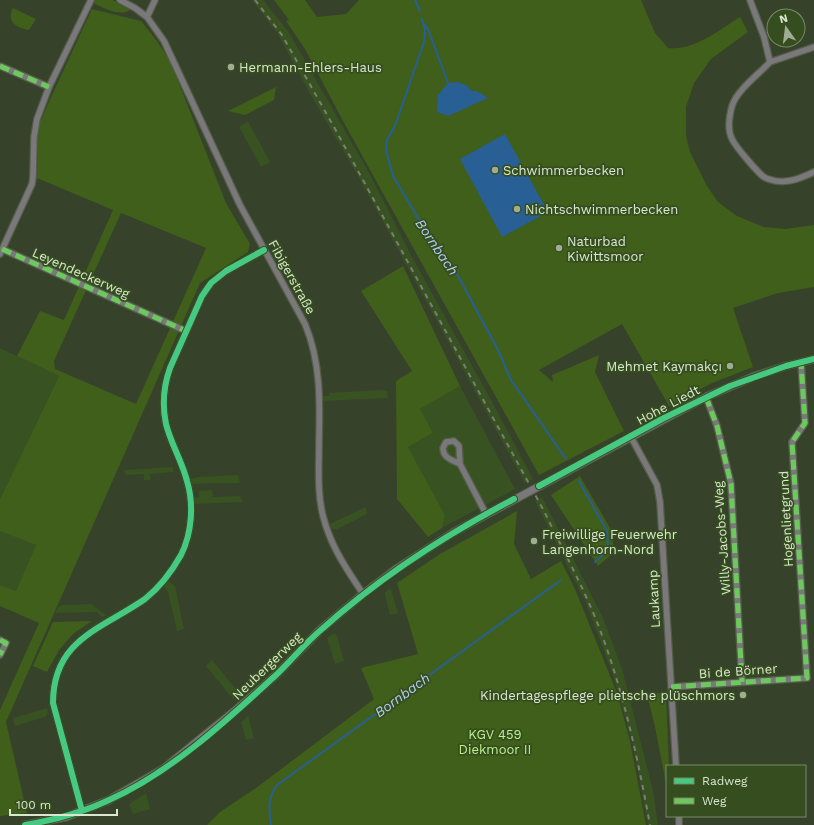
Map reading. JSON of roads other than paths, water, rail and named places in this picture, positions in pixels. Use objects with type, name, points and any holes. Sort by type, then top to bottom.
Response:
[{"type":"street","points":[[1,252],[32,184],[34,137],[37,119],[90,0]]},
{"type":"street","name":"Fibigerstraße","points":[[120,0],[135,8],[147,17],[164,41],[237,200],[306,324],[312,343],[319,382],[319,493],[323,516],[342,564],[363,594]]},
{"type":"street","points":[[147,17],[155,0]]},
{"type":"street","points":[[750,0],[764,37],[770,62]]},
{"type":"street","points":[[814,47],[770,62],[735,100],[729,118],[732,139],[764,177],[787,182],[814,172]]},
{"type":"street","points":[[0,66],[50,87]]},
{"type":"street","points":[[82,811],[54,710],[53,687],[59,667],[70,648],[86,634],[145,598],[164,581],[182,553],[187,538],[190,521],[191,501],[188,481],[166,424],[164,402],[166,379],[202,296],[211,283],[226,272],[264,250]]},
{"type":"street","name":"Leyendeckerweg","points":[[1,252],[186,332]]},
{"type":"street","name":"Hohe Liedt","points":[[539,486],[706,397],[755,376],[814,359]]},
{"type":"street","name":"Hogenlietgrund","points":[[802,362],[805,423],[792,442],[807,678]]},
{"type":"street","name":"Willy-Jacobs-Weg","points":[[706,397],[717,426],[731,484],[742,682]]},
{"type":"street","name":"Laukamp","points":[[631,437],[657,485],[660,502],[676,765]]},
{"type":"street","points":[[460,464],[486,514]]},
{"type":"street","name":"Neubergerweg","points":[[25,825],[51,820],[82,811],[110,800],[163,769],[237,710],[276,675],[320,630],[396,569],[452,533],[539,486]]},
{"type":"street","points":[[0,640],[6,643],[0,655]]},
{"type":"street","name":"Bi de Börner","points":[[671,687],[807,678]]},
{"type":"water","points":[[458,82],[466,85],[472,91],[477,91],[488,98],[448,116],[437,112],[438,95],[448,83]]},
{"type":"water","points":[[505,134],[548,212],[502,237],[460,159]]},
{"type":"waterway","name":"Bornbach","points":[[415,0],[420,11]]},
{"type":"waterway","name":"Bornbach","points":[[422,19],[425,30],[424,42],[395,126],[387,140],[386,150],[393,176],[437,250],[457,274],[498,350],[511,380],[566,459]]},
{"type":"waterway","points":[[425,25],[428,29],[448,83]]},
{"type":"waterway","name":"Bornbach","points":[[579,481],[607,531],[608,550],[595,562]]},
{"type":"waterway","name":"Bornbach","points":[[271,825],[270,800],[277,785],[561,580]]},
{"type":"railway","points":[[255,0],[282,35],[334,127],[544,511],[577,577],[605,642],[621,694],[640,772],[650,825]]},
{"type":"place","name":"Hermann-Ehlers-Haus","points":[[231,67]]},
{"type":"place","name":"Schwimmerbecken","points":[[495,170]]},
{"type":"place","name":"Nichtschwimmerbecken","points":[[517,209]]},
{"type":"place","name":"Naturbad Kiwittsmoor","points":[[559,248]]},
{"type":"place","name":"Mehmet Kaymakçı","points":[[730,366]]},
{"type":"place","name":"Freiwillige Feuerwehr Langenhorn-Nord","points":[[534,541]]},
{"type":"place","name":"Kindertagespflege plietsche plüschmors","points":[[743,695]]},
{"type":"park label","name":"KGV 459 Diekmoor II","points":[[495,742]]}]
